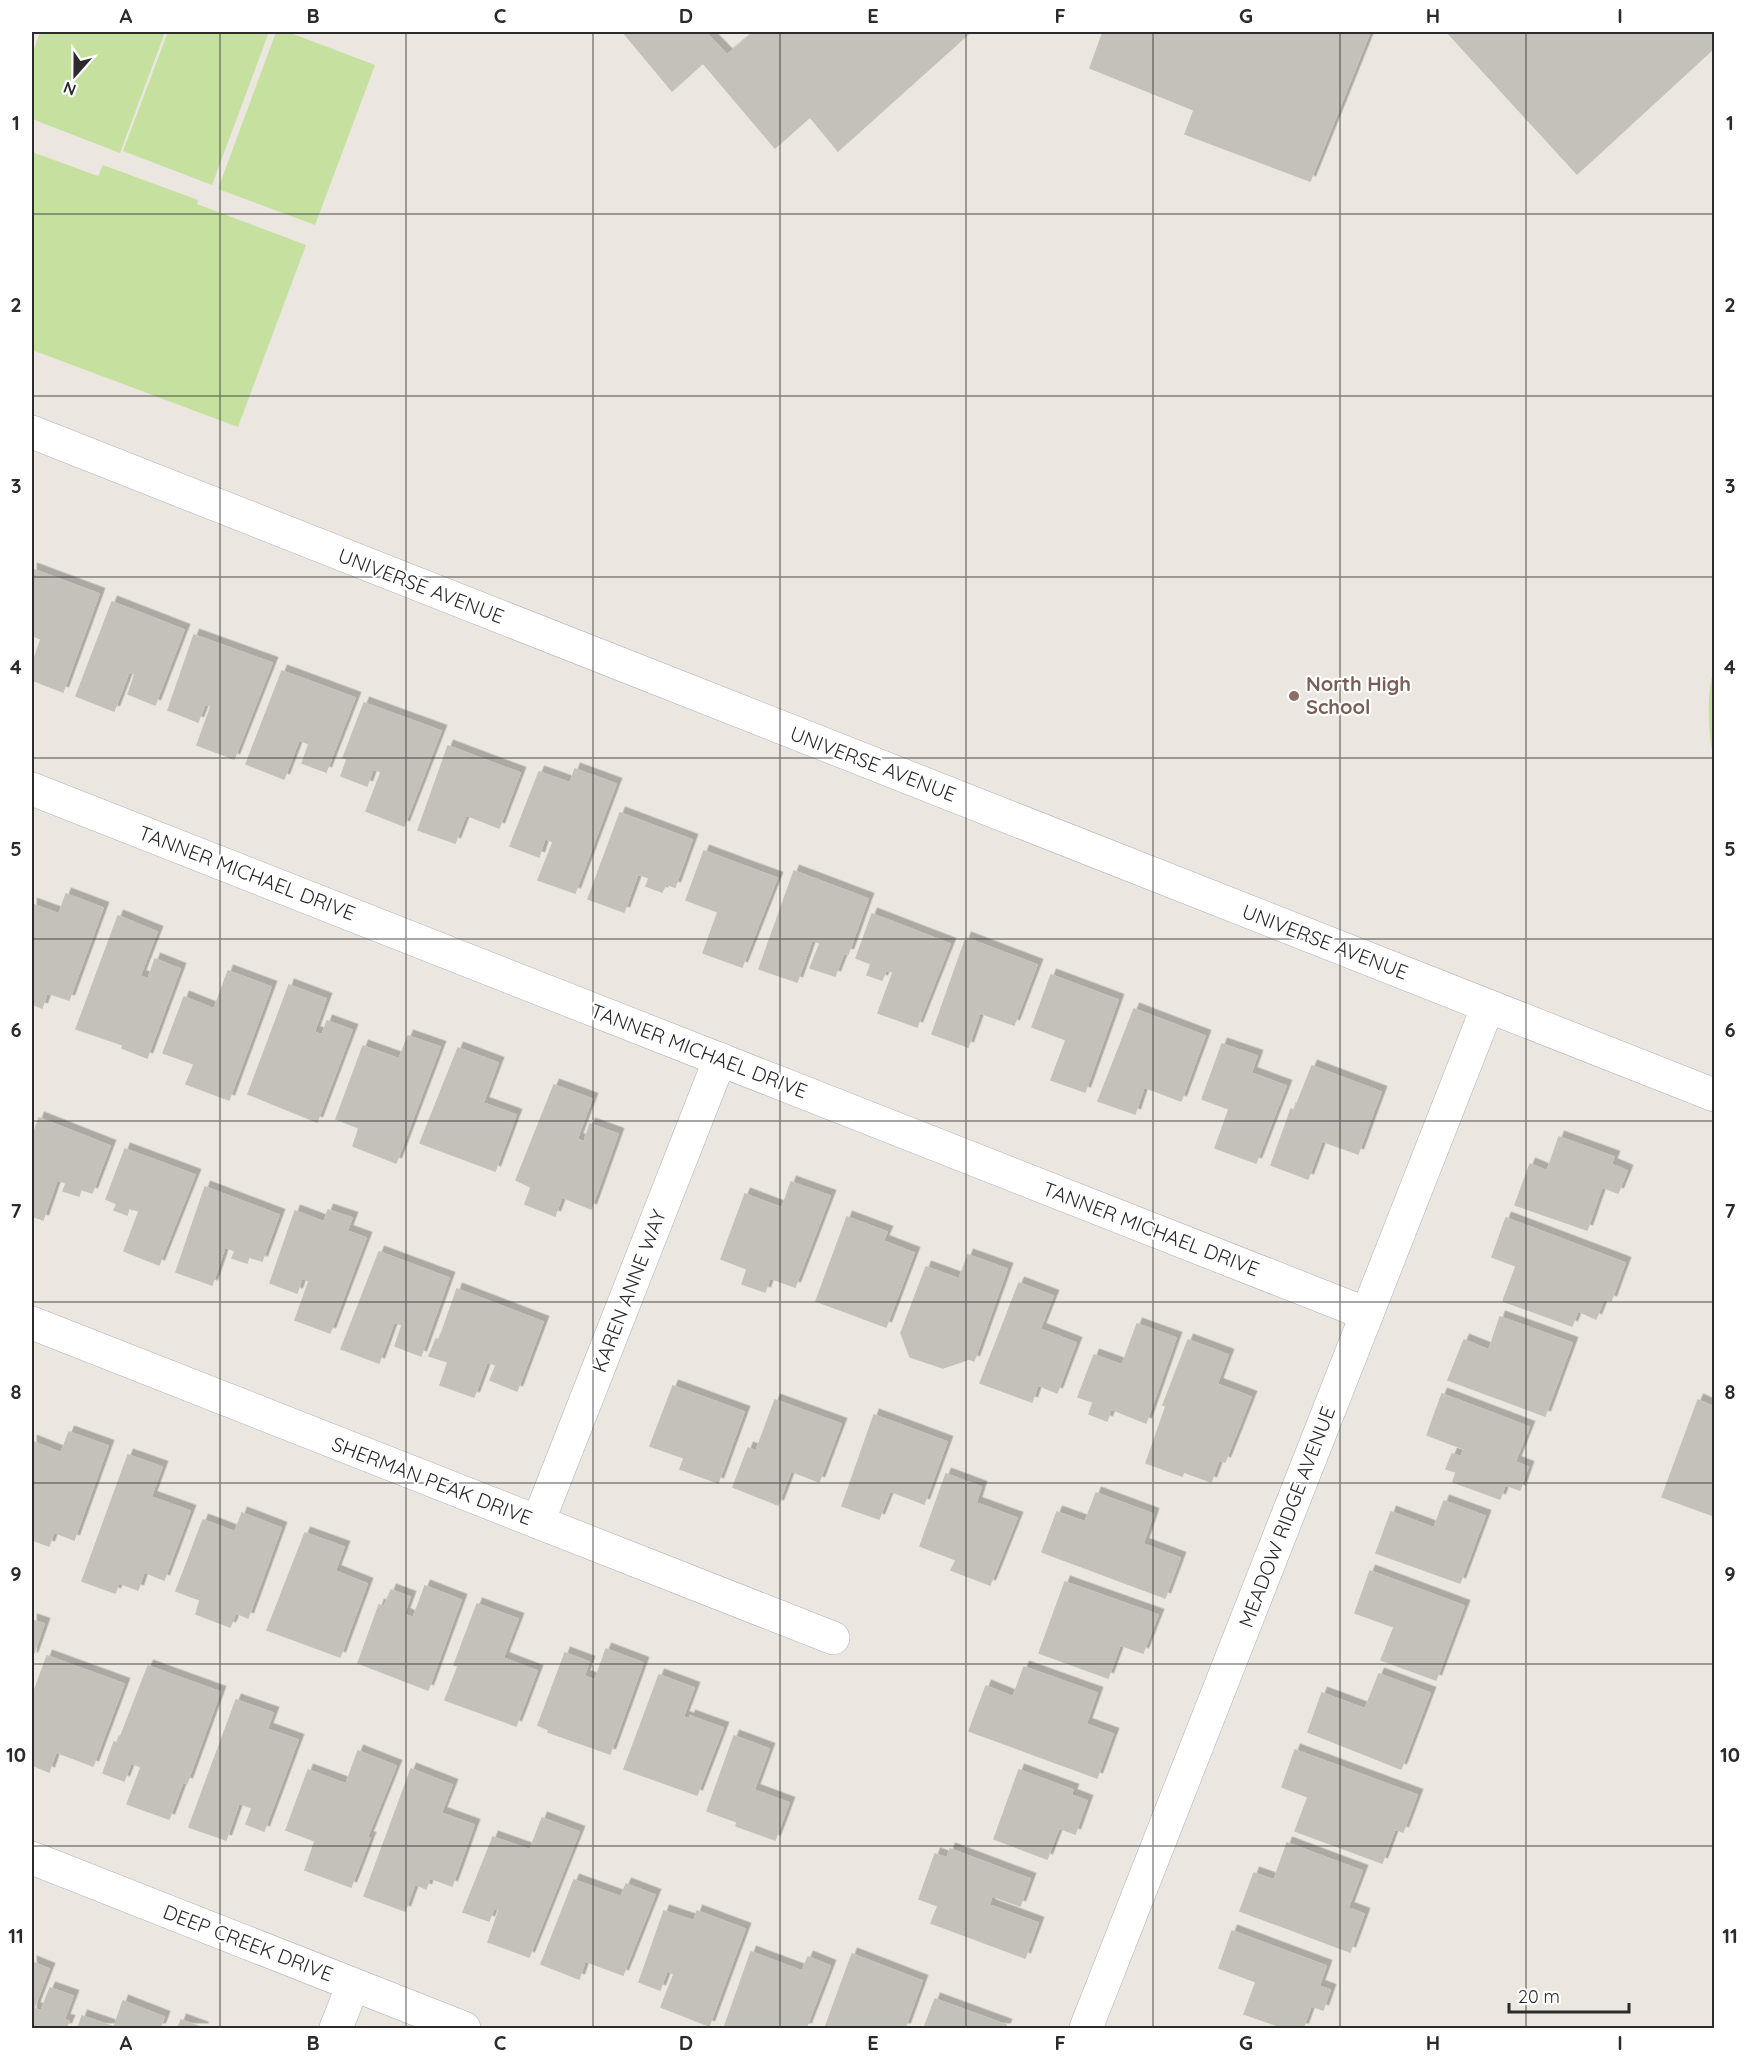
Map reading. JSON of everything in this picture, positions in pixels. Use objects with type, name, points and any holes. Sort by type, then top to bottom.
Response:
[{"type":"street","name":"UNIVERSE AVENUE","points":[[32,432],[1714,1095]]},
{"type":"street","name":"TANNER MICHAEL DRIVE","points":[[32,789],[1367,1314]]},
{"type":"street","name":"MEADOW RIDGE AVENUE","points":[[1086,2028],[1488,1006]]},
{"type":"street","name":"KAREN ANNE WAY","points":[[538,1522],[720,1059]]},
{"type":"street","name":"SHERMAN PEAK DRIVE","points":[[32,1323],[833,1638]]},
{"type":"street","name":"DEEP CREEK DRIVE","points":[[32,1858],[464,2028]]},
{"type":"street","points":[[336,2028],[353,1985]]},
{"type":"green space","points":[[40,32],[165,32],[120,153],[32,119],[32,55]]},
{"type":"green space","points":[[168,32],[269,32],[212,185],[123,151]]},
{"type":"green space","points":[[276,32],[288,32],[375,65],[315,225],[218,189]]},
{"type":"green space","points":[[32,152],[98,176],[103,165],[198,200],[197,204],[306,245],[238,427],[32,350]]},
{"type":"green space","points":[[1714,668],[1714,762],[1709,715],[1711,679]]},
{"type":"building","points":[[623,32],[705,32],[727,55],[755,32],[963,32],[967,35],[838,151],[810,117],[775,148],[703,63],[672,91]]},
{"type":"building","points":[[1103,32],[1370,32],[1310,181],[1185,134],[1194,110],[1090,68]]},
{"type":"building","points":[[1447,32],[1714,32],[1714,48],[1577,174]]},
{"type":"building","points":[[32,569],[99,594],[63,692],[32,680],[32,665],[41,639],[33,636],[32,639]]},
{"type":"building","points":[[112,602],[184,630],[155,705],[128,694],[135,674],[129,672],[114,711],[76,696]]},
{"type":"building","points":[[194,635],[272,663],[234,759],[197,745],[211,706],[205,704],[198,722],[168,710]]},
{"type":"building","points":[[282,671],[355,698],[326,772],[302,763],[309,744],[299,740],[284,779],[246,764]]},
{"type":"building","points":[[364,703],[441,731],[404,826],[366,811],[381,772],[373,769],[367,786],[341,776],[347,759],[343,758]]},
{"type":"building","points":[[448,746],[520,773],[499,828],[466,815],[455,843],[418,830]]},
{"type":"building","points":[[575,769],[616,784],[575,893],[538,880],[553,842],[545,838],[539,857],[510,846],[539,772],[570,783]]},
{"type":"building","points":[[620,813],[692,840],[675,887],[666,884],[662,892],[646,886],[649,878],[638,874],[624,912],[588,899]]},
{"type":"building","points":[[704,851],[777,878],[742,967],[703,953],[718,912],[686,900]]},
{"type":"building","points":[[794,871],[868,899],[848,954],[844,953],[835,976],[810,968],[820,943],[812,940],[797,982],[759,969]]},
{"type":"building","points":[[66,894],[103,908],[69,1000],[47,993],[42,1008],[32,1004],[32,904],[59,914]]},
{"type":"building","points":[[872,914],[950,944],[917,1027],[878,1013],[893,972],[886,970],[882,980],[867,975],[871,964],[856,958]]},
{"type":"building","points":[[118,916],[157,932],[140,976],[148,979],[155,959],[180,969],[147,1058],[122,1048],[123,1045],[76,1029]]},
{"type":"building","points":[[966,938],[1037,965],[1014,1025],[980,1013],[968,1047],[932,1034]]},
{"type":"building","points":[[228,971],[271,987],[229,1100],[186,1084],[194,1064],[163,1053],[184,997],[214,1009]]},
{"type":"building","points":[[1051,975],[1118,1000],[1085,1092],[1051,1080],[1066,1040],[1032,1027]]},
{"type":"building","points":[[289,985],[326,999],[314,1032],[322,1035],[327,1021],[352,1030],[317,1122],[248,1094]]},
{"type":"building","points":[[1134,1009],[1205,1036],[1181,1101],[1144,1087],[1135,1114],[1098,1101]]},
{"type":"building","points":[[408,1036],[440,1047],[396,1163],[353,1146],[359,1128],[336,1119],[363,1046],[399,1059]]},
{"type":"building","points":[[1222,1044],[1257,1056],[1251,1073],[1286,1086],[1256,1163],[1215,1148],[1229,1109],[1202,1099]]},
{"type":"building","points":[[458,1048],[498,1063],[483,1103],[516,1115],[495,1171],[420,1143]]},
{"type":"building","points":[[1312,1066],[1381,1092],[1358,1154],[1322,1141],[1308,1179],[1271,1165],[1291,1109],[1294,1111]]},
{"type":"building","points":[[554,1085],[592,1099],[577,1139],[584,1142],[590,1124],[618,1134],[591,1209],[562,1197],[555,1216],[525,1204],[531,1187],[516,1180]]},
{"type":"building","points":[[39,1118],[110,1146],[92,1193],[81,1189],[79,1196],[63,1191],[66,1183],[57,1180],[43,1220],[32,1216],[32,1138]]},
{"type":"building","points":[[1559,1137],[1614,1157],[1611,1164],[1627,1171],[1618,1193],[1602,1187],[1587,1230],[1515,1205],[1530,1164],[1547,1171]]},
{"type":"building","points":[[125,1149],[195,1175],[159,1265],[124,1251],[139,1211],[129,1208],[127,1215],[114,1210],[117,1204],[106,1199]]},
{"type":"building","points":[[791,1182],[830,1196],[795,1287],[770,1278],[765,1292],[742,1284],[747,1269],[721,1259],[745,1194],[782,1208]]},
{"type":"building","points":[[205,1187],[279,1215],[262,1261],[249,1257],[247,1263],[232,1258],[235,1251],[225,1247],[212,1285],[176,1272]]},
{"type":"building","points":[[328,1210],[352,1218],[347,1231],[366,1238],[330,1333],[295,1320],[309,1281],[302,1278],[297,1293],[270,1283],[295,1211],[324,1222]]},
{"type":"building","points":[[847,1217],[887,1232],[883,1241],[914,1253],[886,1327],[816,1301]]},
{"type":"building","points":[[1506,1218],[1625,1263],[1611,1301],[1604,1299],[1596,1319],[1578,1311],[1572,1326],[1503,1301],[1516,1266],[1492,1257]]},
{"type":"building","points":[[379,1252],[449,1278],[421,1356],[395,1346],[402,1325],[394,1322],[379,1363],[341,1349]]},
{"type":"building","points":[[968,1255],[1007,1269],[974,1361],[969,1359],[943,1368],[910,1357],[901,1333],[926,1267],[959,1279]]},
{"type":"building","points":[[1019,1283],[1053,1296],[1040,1329],[1076,1343],[1057,1393],[1038,1385],[1032,1402],[980,1383]]},
{"type":"building","points":[[457,1289],[543,1322],[517,1391],[490,1380],[496,1365],[487,1362],[474,1397],[440,1385],[448,1362],[429,1356],[436,1339],[439,1340]]},
{"type":"building","points":[[1500,1317],[1572,1343],[1545,1416],[1448,1380],[1464,1340],[1489,1350]]},
{"type":"building","points":[[1137,1324],[1176,1338],[1146,1423],[1111,1409],[1107,1421],[1089,1414],[1093,1402],[1078,1397],[1094,1355],[1122,1365]]},
{"type":"building","points":[[1188,1340],[1228,1355],[1217,1384],[1251,1397],[1225,1462],[1219,1460],[1211,1482],[1184,1472],[1182,1476],[1146,1463],[1166,1406],[1163,1405]]},
{"type":"building","points":[[673,1386],[744,1412],[718,1483],[680,1469],[684,1458],[650,1446]]},
{"type":"building","points":[[1442,1394],[1529,1427],[1515,1462],[1528,1467],[1520,1490],[1505,1485],[1500,1499],[1453,1482],[1456,1472],[1446,1469],[1452,1454],[1461,1457],[1464,1449],[1427,1435]]},
{"type":"building","points":[[775,1400],[841,1424],[819,1482],[791,1471],[778,1505],[733,1487],[748,1448],[756,1451]]},
{"type":"building","points":[[1698,1400],[1714,1407],[1714,1516],[1662,1497]]},
{"type":"building","points":[[874,1415],[947,1442],[924,1504],[890,1491],[879,1519],[842,1506]]},
{"type":"building","points":[[1194,1416],[1209,1422],[1202,1440],[1187,1434]]},
{"type":"building","points":[[69,1432],[108,1446],[74,1540],[54,1532],[49,1546],[32,1540],[32,1441],[61,1453]]},
{"type":"building","points":[[128,1455],[162,1467],[151,1497],[190,1511],[164,1580],[144,1572],[138,1590],[119,1583],[115,1593],[82,1581]]},
{"type":"building","points":[[946,1474],[981,1487],[976,1503],[1017,1518],[990,1585],[951,1570],[956,1560],[920,1546]]},
{"type":"building","points":[[1096,1493],[1153,1514],[1143,1544],[1180,1558],[1165,1598],[1042,1552],[1057,1512],[1085,1522]]},
{"type":"building","points":[[1444,1501],[1485,1516],[1460,1583],[1376,1553],[1391,1512],[1434,1528]]},
{"type":"building","points":[[242,1513],[281,1528],[248,1618],[236,1613],[230,1627],[196,1614],[200,1600],[176,1591],[203,1520],[235,1532]]},
{"type":"building","points":[[305,1533],[344,1547],[335,1571],[367,1584],[340,1657],[267,1630]]},
{"type":"building","points":[[1370,1571],[1464,1606],[1436,1680],[1381,1660],[1394,1627],[1355,1613]]},
{"type":"building","points":[[1065,1582],[1158,1615],[1143,1653],[1120,1645],[1108,1678],[1039,1653]]},
{"type":"building","points":[[425,1586],[461,1600],[428,1690],[358,1663],[379,1605],[384,1607],[391,1590],[410,1597],[404,1614],[413,1618]]},
{"type":"building","points":[[477,1604],[518,1619],[503,1658],[537,1671],[516,1726],[445,1700],[458,1666],[454,1665]]},
{"type":"building","points":[[32,1620],[44,1624],[32,1658]]},
{"type":"building","points":[[606,1649],[643,1663],[610,1754],[548,1732],[549,1730],[538,1725],[565,1653],[589,1662],[584,1676],[595,1680]]},
{"type":"building","points":[[47,1656],[124,1684],[93,1766],[56,1752],[49,1772],[32,1765],[32,1697]]},
{"type":"building","points":[[148,1666],[220,1692],[187,1783],[183,1782],[169,1819],[127,1804],[141,1767],[131,1763],[124,1781],[103,1773],[114,1742],[118,1743]]},
{"type":"building","points":[[1024,1667],[1097,1693],[1086,1724],[1113,1734],[1097,1778],[969,1731],[986,1686],[1013,1697]]},
{"type":"building","points":[[1379,1674],[1430,1693],[1401,1769],[1308,1732],[1322,1693],[1365,1709]]},
{"type":"building","points":[[659,1675],[694,1688],[683,1717],[689,1719],[690,1716],[723,1728],[697,1795],[624,1769]]},
{"type":"building","points":[[236,1700],[273,1713],[267,1729],[298,1740],[264,1831],[246,1824],[252,1808],[239,1803],[226,1840],[189,1827]]},
{"type":"building","points":[[734,1736],[769,1749],[754,1790],[789,1803],[775,1840],[736,1826],[737,1822],[707,1811]]},
{"type":"building","points":[[1295,1750],[1417,1795],[1403,1832],[1395,1829],[1382,1863],[1295,1831],[1308,1797],[1282,1787]]},
{"type":"building","points":[[358,1751],[396,1766],[367,1838],[370,1838],[351,1887],[305,1870],[315,1841],[286,1830],[308,1770],[346,1784]]},
{"type":"building","points":[[411,1769],[452,1785],[441,1813],[474,1825],[452,1886],[430,1878],[426,1889],[415,1884],[405,1911],[364,1896]]},
{"type":"building","points":[[1019,1770],[1073,1790],[1071,1795],[1087,1801],[1075,1834],[1059,1828],[1047,1859],[994,1839]]},
{"type":"building","points":[[542,1818],[579,1832],[529,1957],[488,1942],[499,1910],[494,1908],[489,1921],[463,1912],[493,1837],[530,1850]]},
{"type":"building","points":[[1287,1843],[1362,1871],[1348,1908],[1364,1914],[1350,1952],[1240,1911],[1254,1873],[1274,1880]]},
{"type":"building","points":[[950,1849],[1030,1879],[1020,1906],[992,1896],[989,1905],[1038,1923],[1025,1958],[931,1923],[938,1906],[919,1899],[935,1854],[947,1858]]},
{"type":"building","points":[[574,1880],[621,1897],[626,1884],[655,1895],[623,1975],[585,1961],[579,1979],[541,1964]]},
{"type":"building","points":[[664,1911],[694,1921],[697,1911],[745,1929],[709,2026],[661,2007],[674,1974],[667,1971],[660,1990],[639,1982]]},
{"type":"building","points":[[1232,1931],[1326,1966],[1319,1986],[1330,1990],[1323,2010],[1311,2006],[1303,2028],[1284,2028],[1244,2014],[1256,1982],[1219,1968]]},
{"type":"building","points":[[751,1952],[802,1971],[808,1957],[830,1966],[806,2028],[724,2028]]},
{"type":"building","points":[[852,1954],[922,1981],[905,2028],[825,2028]]},
{"type":"building","points":[[32,1962],[49,1969],[34,2008],[41,2011],[50,1988],[73,1996],[64,2020],[69,2021],[66,2028],[32,2028]]},
{"type":"building","points":[[935,1999],[1006,2025],[1005,2028],[924,2028]]},
{"type":"building","points":[[123,2001],[164,2017],[160,2028],[78,2028],[82,2016],[114,2027]]},
{"type":"building","points":[[181,2020],[203,2028],[178,2028]]},
{"type":"place","name":"North High School","points":[[1294,696]]}]
